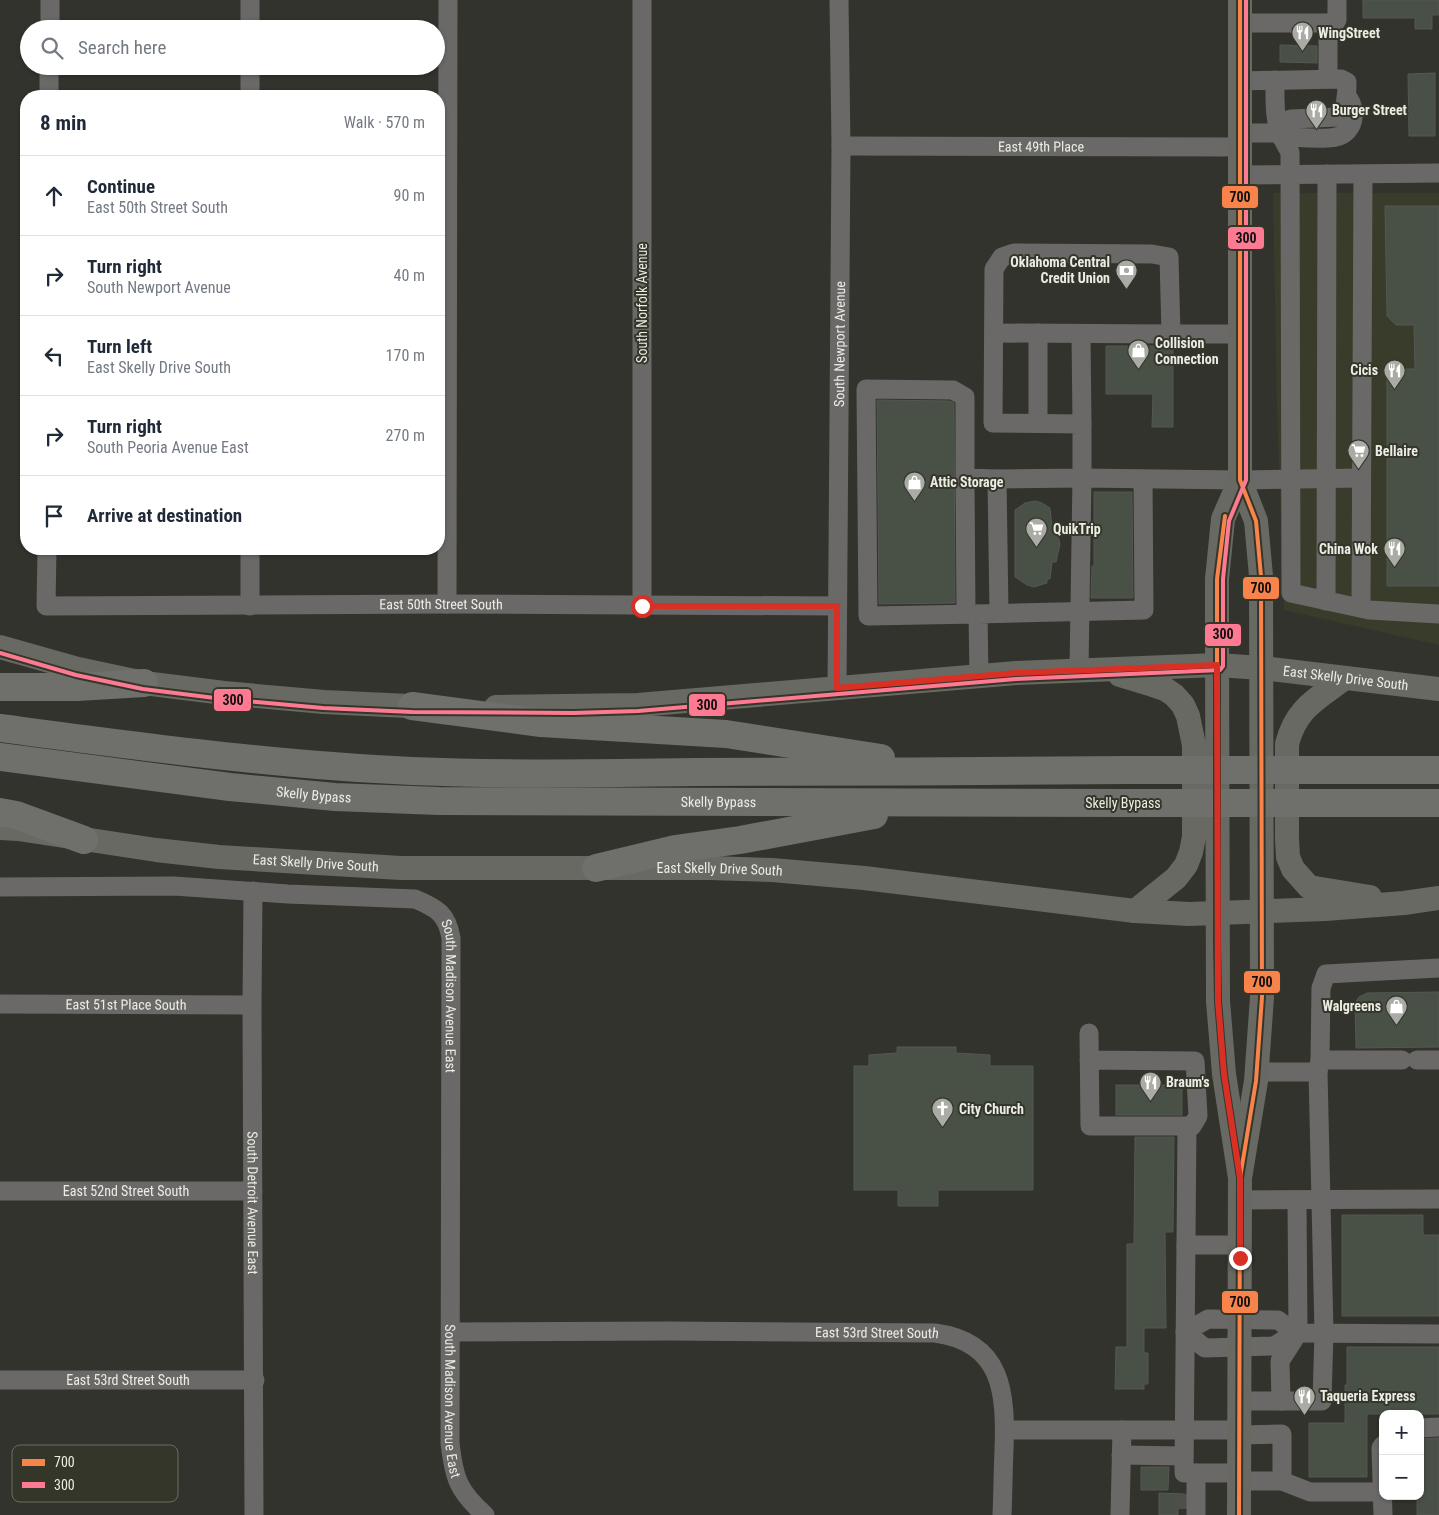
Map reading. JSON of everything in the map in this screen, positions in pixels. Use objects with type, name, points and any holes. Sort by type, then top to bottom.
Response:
[{"type":"highway","points":[[0,687],[77,687],[144,683]]},
{"type":"highway","points":[[412,706],[541,723],[726,734],[961,771]]},
{"type":"highway","name":"Skelly Bypass","points":[[0,728],[227,757],[325,766],[414,771],[525,773],[1439,770]]},
{"type":"highway","name":"Skelly Bypass","points":[[0,757],[230,787],[335,797],[439,801],[1439,803]]},
{"type":"highway","points":[[596,868],[675,849],[740,840],[936,803]]},
{"type":"highway","points":[[0,812],[16,815],[84,840]]},
{"type":"main road","points":[[1240,11],[1240,480],[1256,521],[1261,576],[1262,668],[1262,997],[1257,1072],[1240,1189]]},
{"type":"main road","points":[[1239,1515],[1240,1189],[1224,1074],[1218,1001],[1217,579],[1223,519],[1240,480]]},
{"type":"main road","name":"East Skelly Drive South","points":[[0,647],[78,669],[144,683],[224,693],[324,702],[412,706],[573,707],[638,705],[979,676],[1217,665],[1262,668],[1439,689]]},
{"type":"main road","points":[[1089,670],[1165,689],[1174,695],[1182,705],[1192,729],[1194,744],[1194,828],[1191,852],[1186,865],[1176,878],[1134,911]]},
{"type":"main road","points":[[1345,678],[1305,707],[1291,729],[1287,744],[1286,839],[1288,857],[1293,870],[1309,886],[1404,903]]},
{"type":"main road","name":"East Skelly Drive South","points":[[0,828],[18,829],[156,850],[219,857],[321,864],[401,868],[710,868],[772,870],[864,878],[1134,911],[1217,914],[1404,903],[1439,898]]},
{"type":"street","points":[[50,0],[50,20]]},
{"type":"street","points":[[250,0],[250,20]]},
{"type":"street","points":[[447,604],[448,0]]},
{"type":"street","name":"South Norfolk Avenue","points":[[642,0],[642,606]]},
{"type":"street","name":"South Newport Avenue","points":[[837,688],[841,146],[839,0]]},
{"type":"street","points":[[1240,11],[1335,23],[1337,20],[1337,0]]},
{"type":"street","points":[[1240,80],[1328,79],[1328,23]]},
{"type":"street","points":[[49,75],[49,90]]},
{"type":"street","points":[[250,75],[250,90]]},
{"type":"street","name":"East 49th Place","points":[[841,146],[1240,140],[1279,130],[1336,138],[1345,133],[1351,126],[1353,105],[1348,96],[1347,82],[1345,80],[1328,79]]},
{"type":"street","points":[[1275,80],[1275,117],[1290,152],[1290,593],[1360,608],[1439,614]]},
{"type":"street","points":[[1240,175],[1439,173]]},
{"type":"street","points":[[1326,600],[1327,174]]},
{"type":"street","points":[[1360,608],[1363,174]]},
{"type":"street","points":[[1082,424],[993,423],[994,269],[1002,256],[1014,253],[1142,254],[1170,257],[1171,334]]},
{"type":"street","points":[[994,333],[1240,334]]},
{"type":"street","points":[[1038,333],[1038,423]]},
{"type":"street","points":[[1081,334],[1082,478],[1080,611],[1089,670]]},
{"type":"street","points":[[979,676],[972,614],[966,478],[965,397],[953,390],[866,389],[868,616],[972,614],[999,614],[1144,610],[1143,478]]},
{"type":"street","points":[[966,478],[1240,480],[1361,478]]},
{"type":"street","points":[[997,478],[999,614]]},
{"type":"street","name":"East 50th Street South","points":[[47,555],[46,606],[447,604],[837,606]]},
{"type":"street","points":[[250,555],[250,606]]},
{"type":"street","name":"South Madison Avenue East","points":[[0,887],[174,886],[415,898],[430,905],[448,923],[451,938],[450,1443],[452,1466],[459,1486],[473,1505],[484,1515]]},
{"type":"street","name":"South Detroit Avenue East","points":[[253,891],[254,1515]]},
{"type":"street","points":[[1239,1401],[1322,1401],[1324,1332],[1320,1200],[1319,1066],[1321,988],[1326,974],[1439,968]]},
{"type":"street","name":"East 51st Place South","points":[[0,1004],[252,1005]]},
{"type":"street","points":[[1089,1033],[1089,1060],[1090,1126],[1192,1126],[1198,1116],[1195,1061],[1089,1060]]},
{"type":"street","points":[[1257,1072],[1319,1066],[1439,1060]]},
{"type":"street","points":[[1197,1102],[1229,1103]]},
{"type":"street","points":[[1187,1126],[1184,1430],[1188,1467],[1187,1508]]},
{"type":"street","points":[[1240,1189],[1297,1200],[1439,1199]]},
{"type":"street","name":"East 52nd Street South","points":[[0,1191],[252,1191]]},
{"type":"street","points":[[1281,1401],[1280,1361],[1296,1333],[1297,1200]]},
{"type":"street","points":[[1186,1246],[1240,1246]]},
{"type":"street","points":[[1185,1332],[1208,1318],[1278,1320],[1296,1333]]},
{"type":"street","name":"East 53rd Street South","points":[[451,1332],[669,1331],[935,1333],[949,1335],[967,1342],[980,1351],[996,1371],[1001,1386],[1004,1402],[1005,1430],[1002,1515]]},
{"type":"street","points":[[1185,1332],[1205,1348],[1274,1346],[1296,1333],[1439,1334]]},
{"type":"street","name":"East 53rd Street South","points":[[0,1380],[254,1380]]},
{"type":"street","points":[[1424,1428],[1439,1427]]},
{"type":"street","points":[[1005,1430],[1184,1430],[1282,1434],[1282,1481]]},
{"type":"street","points":[[1120,1515],[1122,1430]]},
{"type":"street","points":[[1122,1456],[1239,1477],[1282,1481],[1310,1492],[1379,1492]]},
{"type":"street","points":[[1382,1500],[1383,1515]]},
{"type":"shaded area","name":"Bellaire","points":[[1273,193],[1439,193],[1439,645],[1284,610],[1277,410]]},
{"type":"building","points":[[1363,0],[1439,0],[1439,15],[1432,15],[1432,29],[1415,29],[1415,18],[1363,18]]},
{"type":"building","points":[[1280,45],[1317,46],[1317,63],[1280,62]]},
{"type":"building","points":[[1435,73],[1435,136],[1409,136],[1408,74]]},
{"type":"building","points":[[1385,206],[1439,206],[1439,586],[1387,586],[1387,369],[1415,369],[1414,325],[1396,325],[1387,316]]},
{"type":"building","name":"Collision Connection","points":[[1106,346],[1173,346],[1173,427],[1152,427],[1153,394],[1106,394]]},
{"type":"building","name":"Attic Storage","points":[[877,400],[950,401],[954,403],[955,603],[879,604]]},
{"type":"building","name":"QuikTrip","points":[[1094,492],[1132,492],[1133,598],[1091,598],[1092,566],[1094,566]]},
{"type":"building","name":"QuikTrip","points":[[1035,501],[1050,508],[1052,527],[1056,527],[1060,544],[1056,562],[1052,562],[1050,579],[1047,579],[1047,583],[1034,587],[1015,577],[1015,510],[1025,503]]},
{"type":"building","name":"Walgreens","points":[[1439,992],[1439,1047],[1356,1048],[1355,1003],[1359,997],[1367,993]]},
{"type":"building","name":"City Church","points":[[897,1047],[956,1047],[956,1053],[990,1055],[990,1066],[1033,1066],[1033,1190],[938,1190],[938,1206],[898,1206],[898,1190],[854,1190],[854,1066],[869,1066],[869,1055],[897,1053]]},
{"type":"building","name":"Braum's","points":[[1116,1085],[1182,1085],[1182,1115],[1116,1115]]},
{"type":"building","points":[[1135,1137],[1174,1137],[1173,1232],[1165,1232],[1166,1328],[1144,1328],[1144,1353],[1148,1353],[1148,1384],[1144,1384],[1144,1389],[1115,1389],[1116,1347],[1127,1347],[1127,1244],[1134,1244]]},
{"type":"building","points":[[1342,1215],[1423,1215],[1423,1235],[1439,1235],[1439,1316],[1342,1316]]},
{"type":"building","points":[[1347,1347],[1439,1347],[1439,1414],[1424,1414],[1424,1410],[1379,1410],[1379,1414],[1367,1414],[1367,1477],[1309,1477],[1309,1423],[1345,1423],[1345,1385],[1347,1385]]},
{"type":"building","points":[[1439,1438],[1439,1515],[1417,1515],[1417,1500],[1424,1500],[1424,1439]]},
{"type":"building","points":[[1141,1467],[1169,1467],[1168,1490],[1141,1490]]},
{"type":"building","points":[[1159,1493],[1185,1494],[1185,1508],[1178,1508],[1178,1515],[1159,1515]]},
{"type":"tunnel","points":[[1184,1494],[1184,1509]]},
{"type":"transit line","name":"700","points":[[1240,0],[1240,480],[1256,521],[1261,576],[1262,997],[1256,1081],[1240,1178]]},
{"type":"transit line","name":"300","points":[[0,653],[76,675],[143,689],[223,699],[323,708],[412,712],[573,713],[638,711],[1016,679],[1220,670],[1223,666],[1223,579],[1229,521],[1246,480],[1246,0]]},
{"type":"transit line","name":"700","points":[[1225,516],[1217,579],[1217,942],[1218,1001],[1224,1074],[1240,1178],[1239,1515]]},
{"type":"place","name":"WingStreet","points":[[1302,52]]},
{"type":"place","name":"Burger Street","points":[[1316,129]]},
{"type":"place","name":"Oklahoma Central Credit Union","points":[[1126,289]]},
{"type":"place","name":"Collision Connection","points":[[1139,370]]},
{"type":"place","name":"Cicis","points":[[1394,389]]},
{"type":"place","name":"Bellaire","points":[[1359,470]]},
{"type":"place","name":"Attic Storage","points":[[914,501]]},
{"type":"place","name":"QuikTrip","points":[[1037,548]]},
{"type":"place","name":"China Wok","points":[[1394,568]]},
{"type":"place","name":"Walgreens","points":[[1397,1025]]},
{"type":"place","name":"Braum's","points":[[1150,1101]]},
{"type":"place","name":"City Church","points":[[943,1128]]},
{"type":"place","name":"Taqueria Express","points":[[1304,1415]]},
{"type":"route","points":[[642,606],[837,606],[837,688],[1016,673],[1217,665],[1218,1001],[1224,1074],[1240,1178],[1240,1258]]}]
